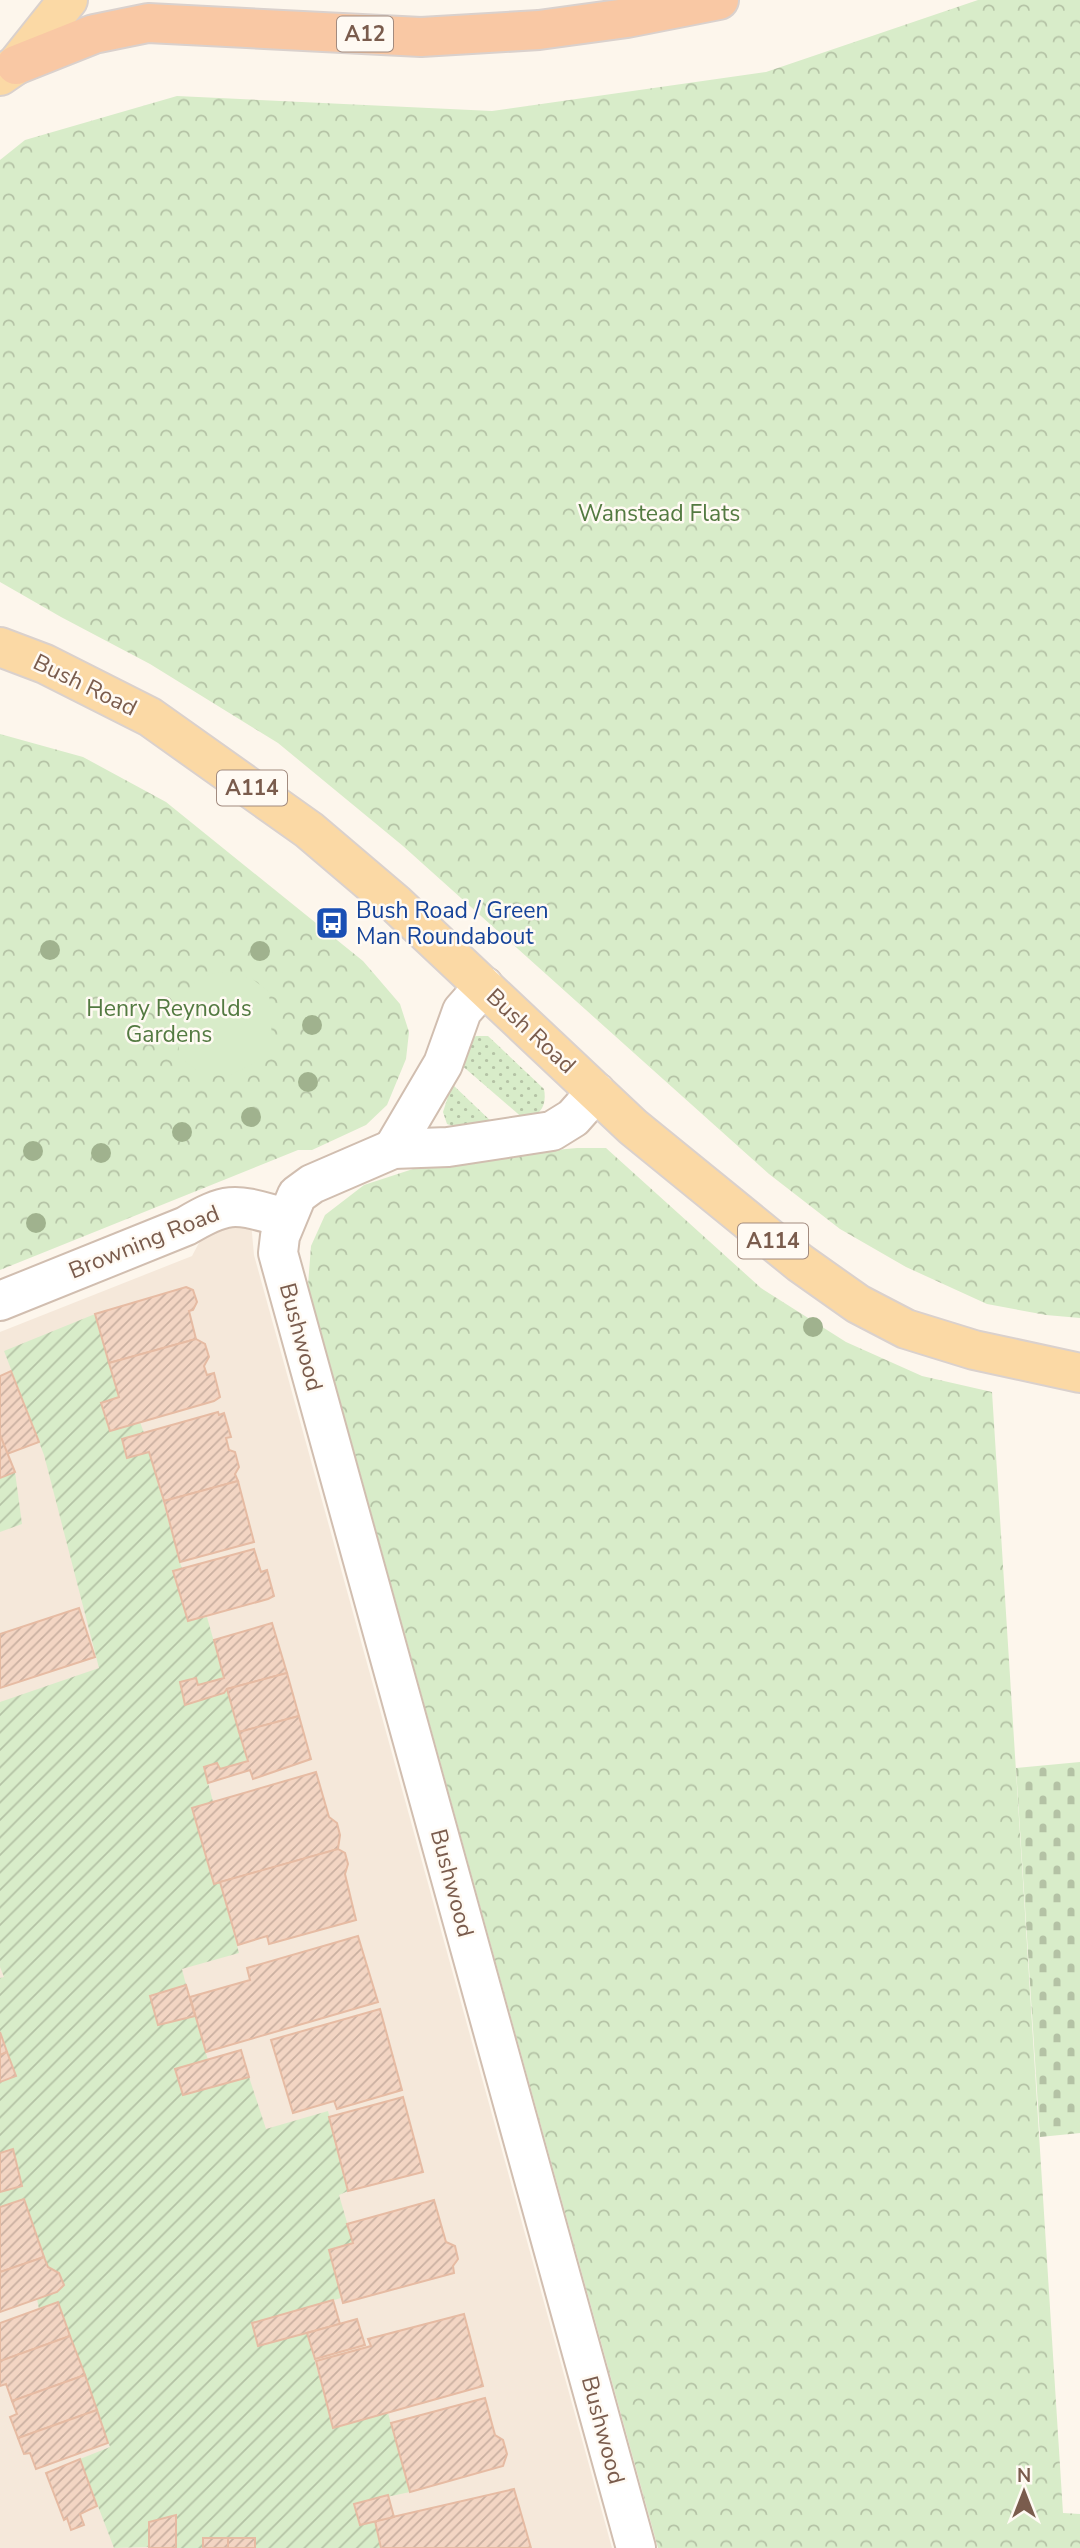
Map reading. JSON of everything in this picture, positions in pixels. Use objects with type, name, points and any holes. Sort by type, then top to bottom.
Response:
[{"type":"highway","name":"A12","points":[[8,71],[94,34],[148,23],[421,37],[539,30],[626,18],[719,0]]},
{"type":"main road","points":[[8,71],[68,0]]},
{"type":"main road","name":"Bush Road","points":[[0,647],[44,664],[150,717],[309,830],[396,904],[633,1127],[800,1263],[858,1304],[906,1329],[974,1350],[1080,1373]]},
{"type":"street","points":[[393,1149],[443,1064],[462,1011],[484,986]]},
{"type":"street","points":[[286,1218],[297,1195],[312,1184],[393,1149],[449,1147],[552,1131],[573,1118],[596,1092]]},
{"type":"street","name":"Browning Road","points":[[0,1301],[186,1226],[212,1210],[239,1205],[286,1218]]},
{"type":"street","name":"Bushwood","points":[[286,1218],[278,1253],[636,2548]]},
{"type":"shaded area","points":[[251,1222],[254,1255],[612,2548],[0,2548],[0,1332],[192,1256],[200,1241],[216,1232]]},
{"type":"green space","name":"Wanstead Flats","points":[[978,0],[1080,0],[1080,1318],[987,1304],[906,1267],[840,1229],[769,1174],[403,846],[278,743],[150,664],[0,582],[0,160],[25,140],[177,96],[492,111],[766,72]]},
{"type":"green space","name":"Henry Reynolds Gardens","points":[[0,734],[83,757],[166,802],[363,961],[400,1004],[409,1032],[406,1059],[387,1105],[366,1125],[312,1150],[298,1150],[0,1270]]},
{"type":"green space","points":[[223,972],[251,978],[269,992],[272,1039],[254,1063],[229,1076],[202,1074],[179,1057],[180,1014],[187,993],[201,978]]},
{"type":"green space","points":[[476,1036],[488,1036],[544,1089],[545,1100],[539,1112],[524,1119],[459,1063],[466,1043]]},
{"type":"green space","points":[[452,1084],[495,1125],[458,1128],[447,1124],[443,1112]]},
{"type":"green space","points":[[577,1148],[606,1148],[761,1288],[846,1342],[922,1376],[992,1392],[1063,2513],[1080,2514],[1080,2548],[658,2548],[308,1285],[311,1246],[325,1215],[364,1185],[416,1168],[458,1159]]},
{"type":"green space","points":[[95,1314],[119,1397],[111,1430],[140,1422],[144,1433],[122,1439],[127,1458],[149,1452],[182,1569],[173,1571],[188,1621],[207,1617],[224,1678],[198,1685],[196,1678],[180,1682],[185,1704],[224,1693],[227,1689],[248,1761],[220,1769],[217,1763],[204,1767],[213,1802],[192,1809],[214,1884],[220,1882],[239,1953],[182,1969],[186,1985],[150,1996],[158,2025],[195,2016],[208,2060],[175,2069],[183,2095],[249,2077],[266,2129],[328,2111],[348,2191],[339,2195],[353,2243],[329,2250],[341,2298],[252,2323],[259,2346],[307,2333],[333,2428],[388,2413],[410,2492],[354,2504],[360,2525],[375,2521],[381,2548],[255,2548],[255,2538],[204,2538],[203,2548],[176,2548],[176,2515],[149,2522],[149,2547],[114,2548],[80,2459],[110,2447],[58,2302],[39,2309],[37,2299],[57,2292],[64,2284],[59,2273],[48,2267],[24,2200],[0,2207],[0,2192],[21,2186],[13,2149],[0,2153],[0,2082],[7,2052],[0,2032],[0,1978],[4,1977],[0,1967],[0,1702],[99,1668],[44,1455],[4,1351]]},
{"type":"green space","points":[[15,1472],[22,1524],[0,1532],[0,1478]]},
{"type":"green space","points":[[1080,1762],[1080,2133],[1040,2137],[1016,1768]]},
{"type":"building","points":[[186,1287],[193,1290],[197,1302],[193,1310],[189,1311],[196,1339],[109,1363],[95,1314]]},
{"type":"building","points":[[196,1339],[205,1344],[209,1357],[204,1366],[207,1375],[214,1373],[220,1397],[110,1431],[101,1403],[119,1397],[109,1363]]},
{"type":"building","points":[[11,1371],[39,1442],[7,1454],[0,1435],[0,1376]]},
{"type":"building","points":[[218,1412],[219,1415],[224,1413],[231,1437],[226,1438],[229,1450],[235,1452],[239,1467],[235,1474],[238,1481],[164,1501],[149,1452],[127,1458],[122,1439]]},
{"type":"building","points":[[0,1435],[15,1472],[0,1478]]},
{"type":"building","points":[[238,1481],[254,1542],[180,1562],[164,1501]]},
{"type":"building","points":[[254,1549],[261,1572],[267,1570],[274,1596],[188,1621],[173,1571]]},
{"type":"building","points":[[79,1608],[95,1657],[0,1688],[0,1634]]},
{"type":"building","points":[[272,1623],[287,1673],[227,1689],[224,1693],[185,1705],[180,1682],[196,1678],[198,1685],[224,1678],[214,1640]]},
{"type":"building","points":[[287,1673],[299,1716],[239,1732],[227,1689]]},
{"type":"building","points":[[299,1716],[311,1759],[253,1779],[250,1770],[208,1783],[204,1767],[217,1763],[220,1769],[248,1761],[239,1732]]},
{"type":"building","points":[[316,1772],[329,1817],[337,1823],[340,1835],[338,1849],[214,1884],[192,1808]]},
{"type":"building","points":[[338,1849],[345,1853],[348,1864],[345,1874],[356,1920],[269,1944],[267,1936],[238,1945],[220,1882]]},
{"type":"building","points":[[358,1936],[378,2002],[206,2052],[190,1997],[250,1980],[247,1968]]},
{"type":"building","points":[[186,1985],[195,2016],[158,2025],[150,1996]]},
{"type":"building","points":[[380,2009],[402,2090],[337,2109],[334,2101],[293,2113],[271,2040]]},
{"type":"building","points":[[0,2032],[7,2052],[0,2055]]},
{"type":"building","points":[[241,2050],[249,2077],[183,2095],[175,2069]]},
{"type":"building","points":[[7,2052],[16,2076],[0,2082],[0,2055]]},
{"type":"building","points":[[403,2097],[423,2172],[348,2191],[329,2117]]},
{"type":"building","points":[[13,2149],[22,2186],[0,2192],[0,2153]]},
{"type":"building","points":[[24,2199],[44,2257],[0,2272],[0,2207]]},
{"type":"building","points":[[434,2200],[446,2242],[455,2246],[458,2259],[453,2266],[454,2273],[343,2303],[329,2250],[353,2243],[347,2224]]},
{"type":"building","points":[[44,2257],[48,2267],[59,2273],[64,2285],[57,2292],[0,2312],[0,2272]]},
{"type":"building","points":[[333,2300],[340,2324],[258,2346],[252,2323]]},
{"type":"building","points":[[58,2302],[70,2336],[0,2361],[0,2323]]},
{"type":"building","points":[[464,2314],[483,2386],[333,2428],[316,2361],[371,2346],[368,2339]]},
{"type":"building","points":[[357,2319],[365,2345],[315,2359],[307,2333]]},
{"type":"building","points":[[70,2336],[85,2375],[12,2401],[6,2384],[0,2386],[0,2361]]},
{"type":"building","points":[[85,2375],[97,2410],[18,2438],[10,2417],[17,2414],[12,2401]]},
{"type":"building","points":[[485,2398],[495,2435],[503,2440],[507,2454],[503,2466],[410,2492],[391,2423]]},
{"type":"building","points":[[97,2410],[108,2443],[36,2469],[30,2453],[24,2454],[18,2438]]},
{"type":"building","points":[[80,2459],[97,2506],[80,2514],[84,2525],[71,2530],[67,2518],[64,2520],[46,2473]]},
{"type":"building","points":[[514,2489],[531,2548],[381,2548],[375,2521]]},
{"type":"building","points":[[388,2495],[394,2517],[360,2525],[354,2504]]},
{"type":"building","points":[[176,2515],[176,2548],[149,2548],[149,2522]]},
{"type":"building","points":[[203,2538],[228,2538],[228,2548],[203,2548]]},
{"type":"building","points":[[228,2538],[255,2538],[255,2548],[228,2548]]},
{"type":"place","name":"Bush Road / Green Man Roundabout","points":[[332,923]]}]
